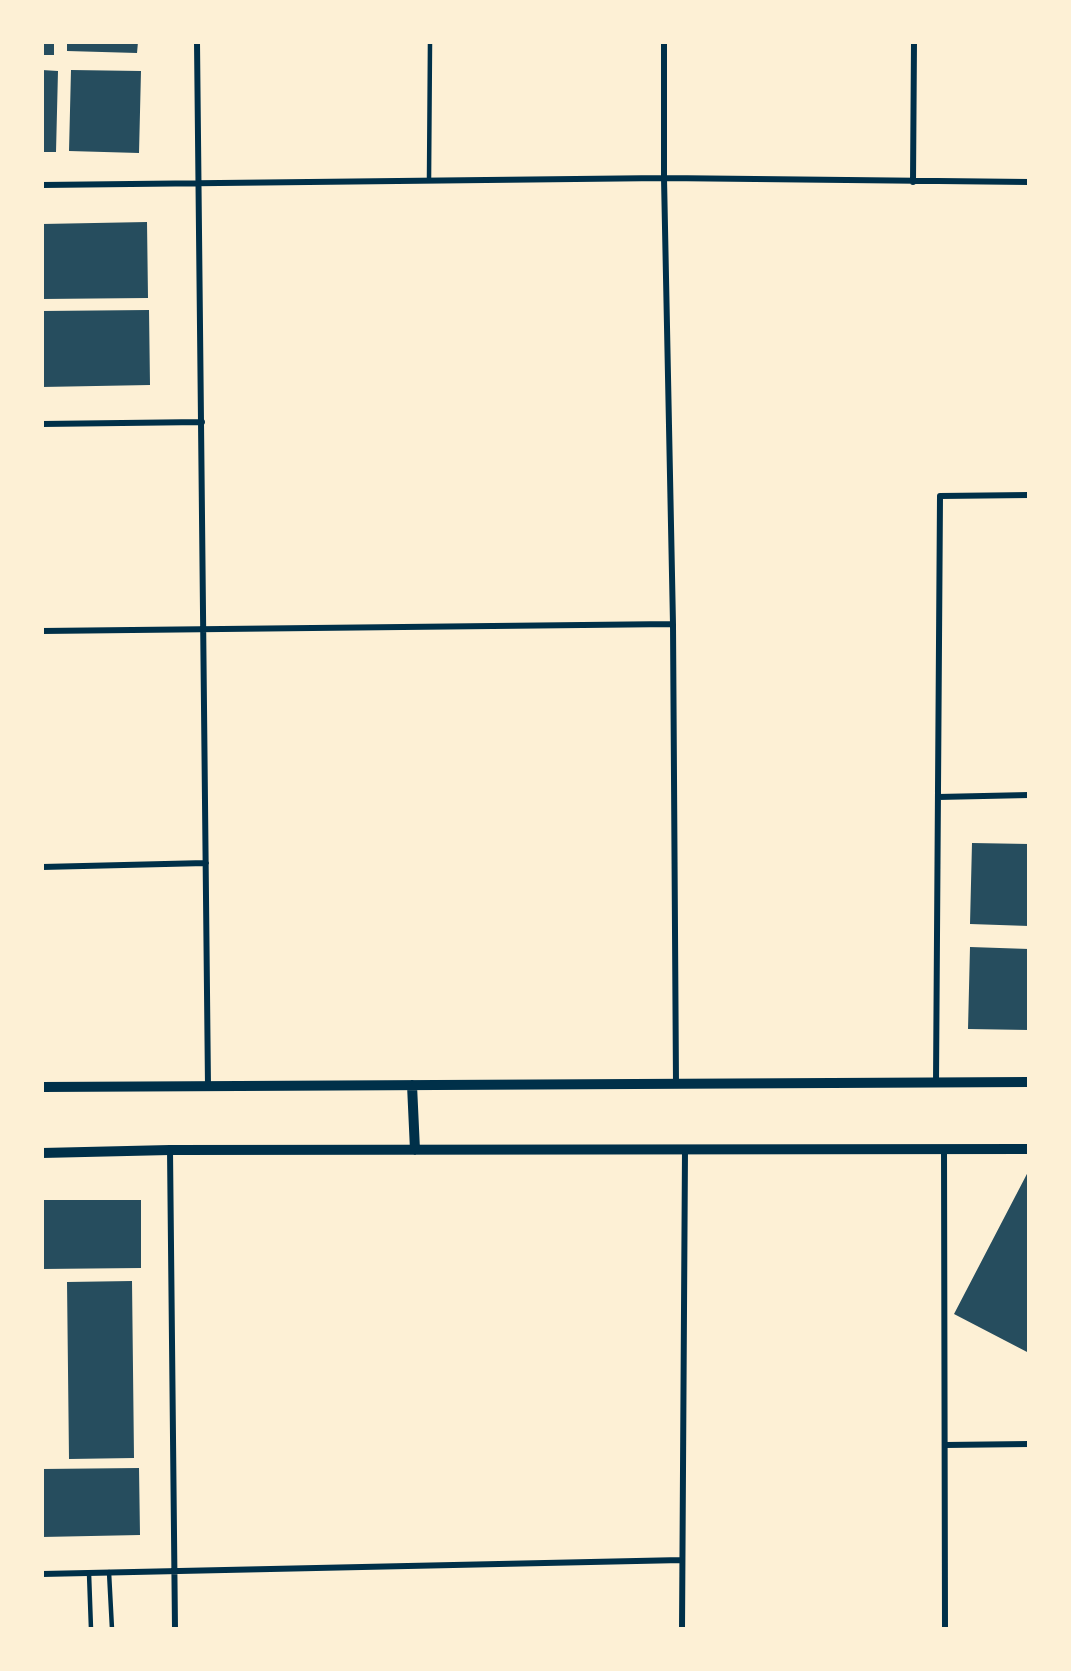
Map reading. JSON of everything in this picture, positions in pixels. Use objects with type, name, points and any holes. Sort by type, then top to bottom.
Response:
[{"type":"street","points":[[197,42],[208,1086]]},
{"type":"street","points":[[664,42],[664,178],[673,624],[676,1084]]},
{"type":"street","points":[[913,182],[914,42]]},
{"type":"street","points":[[42,185],[664,178],[1029,182]]},
{"type":"street","points":[[42,424],[202,422]]},
{"type":"street","points":[[936,1082],[940,496],[1029,495]]},
{"type":"street","points":[[42,630],[673,624]]},
{"type":"street","points":[[938,797],[1029,795]]},
{"type":"street","points":[[42,867],[206,863]]},
{"type":"street","points":[[42,1087],[1029,1082]]},
{"type":"street","points":[[412,1085],[415,1150]]},
{"type":"street","points":[[944,1149],[945,1629]]},
{"type":"street","points":[[42,1153],[170,1150],[1029,1149]]},
{"type":"street","points":[[170,1150],[175,1629]]},
{"type":"street","points":[[682,1629],[685,1150]]},
{"type":"street","points":[[945,1445],[1029,1444]]},
{"type":"street","points":[[42,1574],[682,1560]]},
{"type":"lane","points":[[429,180],[430,42]]},
{"type":"lane","points":[[109,1572],[112,1629]]},
{"type":"lane","points":[[89,1573],[91,1629]]},
{"type":"building","points":[[42,42],[54,42],[54,55],[42,55]]},
{"type":"building","points":[[67,42],[138,42],[137,53],[67,51]]},
{"type":"building","points":[[42,70],[58,71],[56,152],[42,152]]},
{"type":"building","points":[[71,70],[141,71],[139,153],[69,151]]},
{"type":"building","points":[[147,222],[148,298],[42,299],[42,224]]},
{"type":"building","points":[[149,310],[150,385],[42,387],[42,311]]},
{"type":"building","points":[[972,843],[1029,844],[1029,926],[970,924]]},
{"type":"building","points":[[970,947],[1029,949],[1029,1030],[968,1029]]},
{"type":"building","points":[[1029,1170],[1029,1353],[954,1314]]},
{"type":"building","points":[[42,1200],[141,1200],[141,1268],[42,1269]]},
{"type":"building","points":[[132,1281],[134,1458],[69,1459],[67,1282]]},
{"type":"building","points":[[139,1468],[140,1535],[42,1537],[42,1469]]}]
